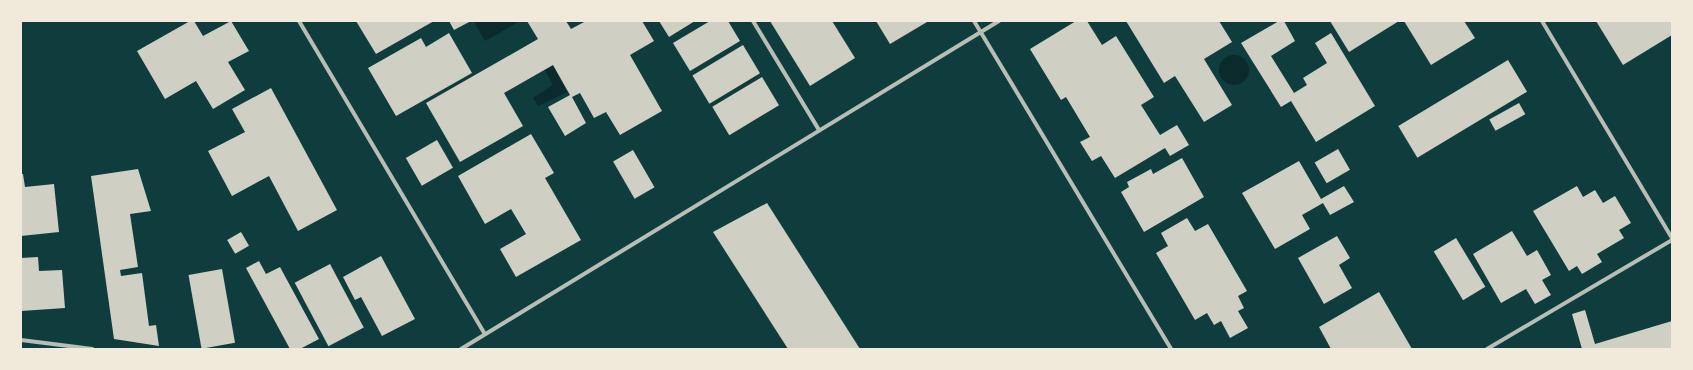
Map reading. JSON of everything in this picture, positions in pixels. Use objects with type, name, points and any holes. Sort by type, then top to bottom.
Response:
[{"type":"street","points":[[299,21],[485,334]]},
{"type":"street","points":[[753,21],[819,130]]},
{"type":"street","points":[[974,21],[1172,349]]},
{"type":"street","points":[[461,349],[999,21]]},
{"type":"street","points":[[1487,349],[1672,239],[1542,21]]},
{"type":"street","points":[[21,340],[92,349]]},
{"type":"water","points":[[478,21],[515,21],[517,23],[485,41],[475,23]]},
{"type":"water","points":[[1234,55],[1244,60],[1249,70],[1244,80],[1234,85],[1224,80],[1219,70],[1224,60]]},
{"type":"water","points":[[553,66],[567,92],[538,106],[533,98],[553,85],[545,70]]},
{"type":"building","points":[[190,21],[194,21],[203,36],[231,21],[249,51],[228,62],[245,90],[213,109],[196,81],[165,99],[137,51]]},
{"type":"building","points":[[356,21],[434,21],[376,54]]},
{"type":"building","points":[[449,21],[471,21],[454,30]]},
{"type":"building","points":[[527,21],[566,21],[571,29],[586,21],[642,21],[654,41],[630,55],[662,111],[620,135],[606,112],[594,118],[580,93],[572,97],[586,123],[565,136],[548,107],[570,95],[553,65],[504,93],[523,126],[460,162],[426,103],[538,39]]},
{"type":"building","points":[[659,21],[695,21],[669,37]]},
{"type":"building","points":[[710,21],[728,21],[740,41],[690,71],[673,43]]},
{"type":"building","points":[[770,21],[832,21],[855,58],[810,86]]},
{"type":"building","points":[[876,21],[927,21],[927,22],[890,44]]},
{"type":"building","points":[[1076,21],[1087,21],[1102,45],[1116,36],[1154,97],[1141,105],[1160,135],[1177,125],[1189,145],[1170,156],[1165,148],[1115,178],[1101,156],[1092,161],[1080,142],[1090,137],[1066,97],[1061,100],[1030,49]]},
{"type":"building","points":[[1126,21],[1219,21],[1232,42],[1204,59],[1232,105],[1204,122],[1175,76],[1164,83]]},
{"type":"building","points":[[1279,21],[1284,21],[1295,41],[1271,56],[1294,93],[1307,85],[1303,78],[1327,63],[1315,43],[1331,33],[1375,106],[1316,142],[1291,101],[1281,107],[1241,43]]},
{"type":"building","points":[[1330,21],[1399,21],[1349,52]]},
{"type":"building","points":[[1404,21],[1464,21],[1475,38],[1431,65]]},
{"type":"building","points":[[1596,21],[1672,21],[1672,35],[1623,65]]},
{"type":"building","points":[[449,33],[472,73],[396,116],[368,68],[421,38],[426,47]]},
{"type":"building","points":[[743,45],[760,73],[709,104],[692,75]]},
{"type":"building","points":[[1508,60],[1527,92],[1417,158],[1398,126]]},
{"type":"building","points":[[762,77],[779,105],[729,135],[712,107]]},
{"type":"building","points":[[271,88],[337,210],[298,231],[269,176],[232,196],[208,151],[245,132],[232,109]]},
{"type":"building","points":[[1519,103],[1525,114],[1496,131],[1489,119]]},
{"type":"building","points":[[531,134],[554,173],[545,178],[581,240],[516,277],[500,249],[526,234],[511,209],[485,224],[458,176]]},
{"type":"building","points":[[437,140],[453,168],[422,186],[406,158]]},
{"type":"building","points":[[1338,149],[1350,170],[1327,183],[1315,162]]},
{"type":"building","points":[[633,150],[654,187],[635,199],[613,162]]},
{"type":"building","points":[[1182,158],[1204,197],[1144,232],[1121,192],[1129,187],[1127,182],[1151,169],[1153,174]]},
{"type":"building","points":[[1299,161],[1321,199],[1344,186],[1354,202],[1330,215],[1323,203],[1302,215],[1310,229],[1275,249],[1242,193]]},
{"type":"building","points":[[138,169],[151,211],[130,214],[138,267],[120,270],[121,276],[142,273],[149,326],[156,325],[159,346],[114,339],[91,176]]},
{"type":"building","points":[[21,174],[23,174],[25,187],[54,184],[59,232],[21,236]]},
{"type":"building","points":[[1577,186],[1583,197],[1595,190],[1603,203],[1615,196],[1631,223],[1619,230],[1624,238],[1597,254],[1602,262],[1582,274],[1577,266],[1569,271],[1533,211]]},
{"type":"building","points":[[767,203],[860,349],[788,349],[713,232]]},
{"type":"building","points":[[1187,218],[1195,231],[1208,224],[1247,291],[1238,296],[1244,308],[1238,311],[1248,328],[1230,338],[1221,321],[1214,325],[1207,313],[1195,320],[1156,253],[1168,246],[1161,233]]},
{"type":"building","points":[[1512,231],[1527,256],[1537,250],[1551,275],[1542,280],[1551,295],[1535,304],[1526,289],[1501,303],[1473,254]]},
{"type":"building","points":[[241,232],[249,246],[235,254],[227,240]]},
{"type":"building","points":[[1337,236],[1350,258],[1339,265],[1352,288],[1324,304],[1298,258]]},
{"type":"building","points":[[1456,238],[1485,287],[1463,300],[1434,251]]},
{"type":"building","points":[[381,256],[415,319],[382,336],[361,297],[355,300],[343,277]]},
{"type":"building","points":[[38,257],[39,271],[62,270],[65,308],[21,311],[21,258]]},
{"type":"building","points":[[259,261],[266,274],[280,267],[319,339],[300,349],[290,349],[246,268]]},
{"type":"building","points":[[330,264],[364,328],[328,346],[295,283]]},
{"type":"building","points":[[222,269],[235,343],[202,349],[189,275]]},
{"type":"building","points":[[1379,292],[1412,349],[1331,349],[1319,327]]},
{"type":"building","points":[[1585,310],[1595,344],[1672,321],[1672,349],[1582,349],[1572,314]]}]
